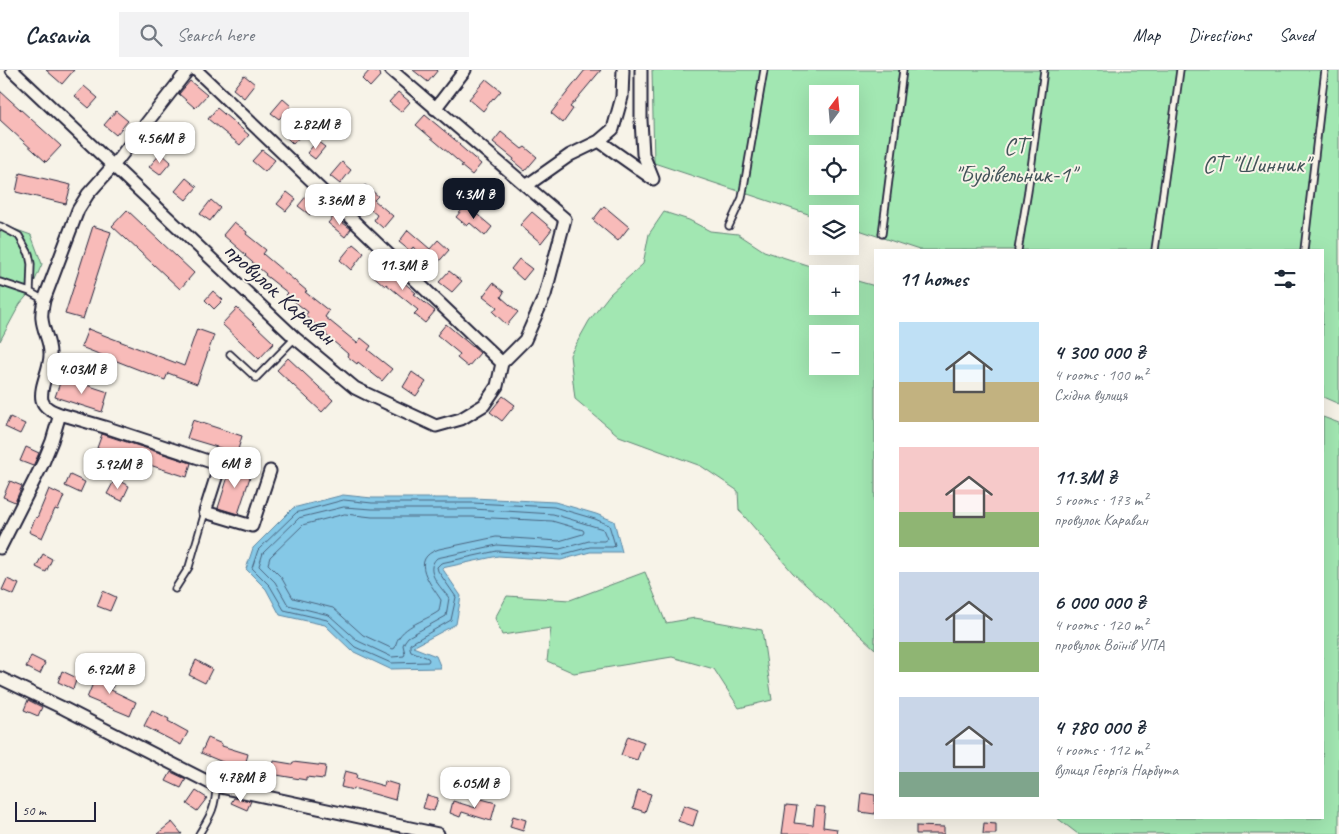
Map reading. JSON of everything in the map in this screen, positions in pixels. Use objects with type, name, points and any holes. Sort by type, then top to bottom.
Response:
[{"type":"street","name":"провулок Караван","points":[[12,70],[295,338],[355,388],[436,426],[462,419],[484,405],[497,386],[502,363]]},
{"type":"street","points":[[188,70],[113,166],[88,194],[78,210],[44,300],[42,310],[42,320],[50,353],[50,362],[42,390],[42,398],[44,404],[50,410],[60,414],[220,465],[205,512],[252,526],[270,471]]},
{"type":"street","points":[[196,70],[502,363],[525,340],[545,295],[565,219],[391,70]]},
{"type":"street","points":[[435,109],[465,70]]},
{"type":"street","points":[[526,186],[570,155],[599,141],[613,129],[622,97],[623,70]]},
{"type":"street","points":[[599,141],[653,179],[643,154],[641,70]]},
{"type":"street","points":[[0,548],[43,462],[60,414]]},
{"type":"street","points":[[0,678],[216,786],[438,834]]},
{"type":"lane","points":[[729,226],[742,198],[764,70]]},
{"type":"lane","points":[[882,234],[903,70]]},
{"type":"lane","points":[[1018,249],[1044,70]]},
{"type":"lane","points":[[1155,249],[1180,70]]},
{"type":"lane","points":[[1304,249],[1325,70]]},
{"type":"lane","points":[[0,226],[19,236],[29,254],[31,264],[30,292]]},
{"type":"lane","points":[[0,282],[30,292],[44,300]]},
{"type":"lane","points":[[230,354],[256,378],[295,338]]},
{"type":"lane","points":[[175,589],[189,567],[205,512]]},
{"type":"lane","points":[[199,834],[210,817],[216,801],[216,786]]},
{"type":"green space","name":"СТ \"Будівельник-1\"","points":[[652,70],[1339,70],[1339,404],[1324,397],[1324,249],[916,249],[859,230],[859,205],[809,205],[809,214],[654,163]]},
{"type":"green space","points":[[664,212],[689,220],[710,231],[738,234],[764,251],[809,266],[809,315],[859,315],[859,282],[874,286],[874,648],[793,573],[739,510],[738,491],[701,466],[619,436],[575,399],[570,355],[589,321],[610,294],[643,264],[649,234]]},
{"type":"green space","points":[[0,224],[31,235],[42,264],[30,292],[20,304],[0,341]]},
{"type":"green space","points":[[1324,417],[1339,423],[1339,834],[1078,834],[1058,819],[1324,819]]},
{"type":"green space","points":[[645,572],[666,623],[695,618],[762,630],[772,700],[739,708],[714,669],[672,657],[574,673],[547,661],[551,628],[502,635],[495,618],[507,596],[570,600]]},
{"type":"water","points":[[343,495],[372,498],[473,498],[555,502],[614,521],[622,552],[590,552],[561,560],[498,556],[442,568],[461,596],[456,624],[413,647],[436,656],[441,668],[390,669],[352,651],[325,625],[280,615],[266,589],[246,569],[253,548],[293,508]]},
{"type":"building","points":[[46,70],[74,70],[62,84]]},
{"type":"building","points":[[370,70],[374,70],[381,75],[370,87],[362,79]]},
{"type":"building","points":[[413,70],[438,70],[428,82]]},
{"type":"building","points":[[585,70],[601,70],[570,107],[573,109],[563,123],[551,113]]},
{"type":"building","points":[[244,75],[255,84],[244,98],[233,89]]},
{"type":"building","points":[[486,79],[501,91],[483,111],[469,99]]},
{"type":"building","points":[[190,81],[207,95],[195,108],[179,94]]},
{"type":"building","points":[[84,86],[98,98],[89,108],[75,96]]},
{"type":"building","points":[[0,91],[61,146],[46,162],[0,120]]},
{"type":"building","points":[[398,92],[410,102],[401,112],[389,102]]},
{"type":"building","points":[[283,99],[291,106],[279,119],[271,113]]},
{"type":"building","points":[[217,108],[249,135],[240,145],[208,119]]},
{"type":"building","points":[[116,111],[128,121],[116,135],[104,125]]},
{"type":"building","points":[[425,115],[481,164],[472,175],[416,125]]},
{"type":"building","points":[[294,127],[302,134],[293,144],[286,137]]},
{"type":"building","points":[[501,132],[522,149],[525,147],[537,157],[525,171],[513,161],[514,159],[493,142]]},
{"type":"building","points":[[317,141],[325,147],[315,159],[307,153]]},
{"type":"building","points":[[262,150],[275,160],[265,172],[252,161]]},
{"type":"building","points":[[161,153],[171,162],[160,175],[149,167]]},
{"type":"building","points":[[342,162],[351,170],[340,184],[330,176]]},
{"type":"building","points":[[20,173],[71,185],[66,204],[16,192]]},
{"type":"building","points":[[186,178],[197,187],[186,200],[175,191]]},
{"type":"building","points":[[365,185],[378,196],[374,200],[393,216],[383,228],[374,220],[377,215],[355,197]]},
{"type":"building","points":[[287,192],[296,199],[286,211],[277,204]]},
{"type":"building","points":[[308,194],[320,203],[310,215],[298,206]]},
{"type":"building","points":[[211,200],[220,208],[210,221],[200,214]]},
{"type":"building","points":[[466,205],[492,227],[485,236],[470,223],[467,226],[456,217]]},
{"type":"building","points":[[604,206],[629,227],[618,241],[593,220]]},
{"type":"building","points":[[127,210],[194,273],[180,289],[112,226]]},
{"type":"building","points":[[532,212],[552,229],[541,243],[520,225]]},
{"type":"building","points":[[334,216],[351,229],[345,237],[328,223]]},
{"type":"building","points":[[234,222],[266,250],[263,254],[329,311],[325,317],[357,343],[361,338],[371,346],[368,350],[392,369],[382,381],[358,362],[357,364],[347,356],[348,354],[327,334],[305,316],[308,312],[286,295],[288,293],[265,275],[223,235]]},
{"type":"building","points":[[93,226],[111,232],[83,319],[65,314]]},
{"type":"building","points":[[408,230],[430,249],[438,240],[449,250],[435,266],[413,247],[410,251],[399,242]]},
{"type":"building","points":[[353,244],[364,253],[351,270],[340,260]]},
{"type":"building","points":[[519,259],[532,269],[523,280],[511,269]]},
{"type":"building","points":[[380,262],[435,311],[425,323],[414,314],[418,310],[370,273]]},
{"type":"building","points":[[449,271],[462,281],[452,292],[439,282]]},
{"type":"building","points":[[493,283],[504,292],[501,297],[518,312],[507,325],[493,312],[497,307],[483,296]]},
{"type":"building","points":[[213,291],[223,300],[214,309],[205,300]]},
{"type":"building","points":[[237,308],[274,343],[259,359],[222,324]]},
{"type":"building","points":[[446,324],[480,353],[468,367],[457,358],[460,354],[437,335]]},
{"type":"building","points":[[88,329],[184,366],[197,329],[214,335],[197,384],[168,373],[165,380],[81,347]]},
{"type":"building","points":[[288,358],[333,400],[322,412],[277,370]]},
{"type":"building","points":[[412,372],[426,382],[416,396],[403,387]]},
{"type":"building","points":[[62,377],[108,392],[102,412],[55,397]]},
{"type":"building","points":[[503,396],[515,405],[502,421],[490,412]]},
{"type":"building","points":[[10,417],[25,424],[20,434],[5,427]]},
{"type":"building","points":[[193,420],[242,436],[237,453],[187,438]]},
{"type":"building","points":[[102,434],[191,463],[187,477],[97,448]]},
{"type":"building","points":[[26,447],[39,453],[33,466],[20,461]]},
{"type":"building","points":[[232,464],[252,471],[238,514],[218,508]]},
{"type":"building","points":[[70,475],[85,482],[80,493],[65,486]]},
{"type":"building","points":[[115,479],[129,486],[122,501],[107,494]]},
{"type":"building","points":[[10,481],[22,486],[15,502],[3,497]]},
{"type":"building","points":[[49,489],[64,496],[58,510],[55,509],[42,538],[29,532]]},
{"type":"building","points":[[43,554],[52,559],[46,572],[36,567]]},
{"type":"building","points":[[7,579],[19,584],[14,595],[2,590]]},
{"type":"building","points":[[103,591],[116,597],[110,611],[97,606]]},
{"type":"building","points":[[31,656],[45,663],[40,674],[26,667]]},
{"type":"building","points":[[196,660],[212,669],[205,683],[189,675]]},
{"type":"building","points":[[62,671],[77,678],[73,689],[58,682]]},
{"type":"building","points":[[98,671],[116,679],[111,690],[136,702],[130,716],[87,698]]},
{"type":"building","points":[[28,700],[42,707],[38,716],[24,710]]},
{"type":"building","points":[[152,710],[188,732],[181,745],[144,726]]},
{"type":"building","points":[[628,736],[644,742],[637,760],[621,755]]},
{"type":"building","points":[[208,738],[222,744],[222,746],[248,754],[244,769],[201,753]]},
{"type":"building","points":[[274,761],[326,766],[324,779],[306,777],[306,780],[271,774]]},
{"type":"building","points":[[345,771],[357,774],[356,778],[384,786],[385,781],[398,785],[395,800],[353,788],[353,790],[341,787]]},
{"type":"building","points":[[171,772],[186,779],[181,788],[166,781]]},
{"type":"building","points":[[638,790],[651,794],[645,812],[633,808]]},
{"type":"building","points":[[196,791],[207,798],[197,811],[187,804]]},
{"type":"building","points":[[862,793],[874,795],[874,814],[860,812]]},
{"type":"building","points":[[427,795],[438,798],[434,811],[423,808]]},
{"type":"building","points":[[234,798],[251,801],[247,810],[231,803]]},
{"type":"building","points":[[478,798],[496,803],[491,821],[462,812],[460,817],[450,813],[453,801],[476,808]]},
{"type":"building","points":[[684,805],[698,810],[693,826],[678,821]]},
{"type":"building","points":[[786,805],[797,806],[794,823],[813,825],[815,806],[825,807],[823,827],[837,829],[836,834],[782,834]]},
{"type":"building","points":[[513,816],[526,820],[523,831],[510,827]]},
{"type":"building","points":[[172,822],[182,834],[157,834]]},
{"type":"building","points":[[984,823],[996,824],[996,834],[983,834]]},
{"type":"building","points":[[916,826],[944,827],[944,834],[916,834]]},
{"type":"park label","name":"СТ \"Шинник\"","points":[[1256,164]]}]
